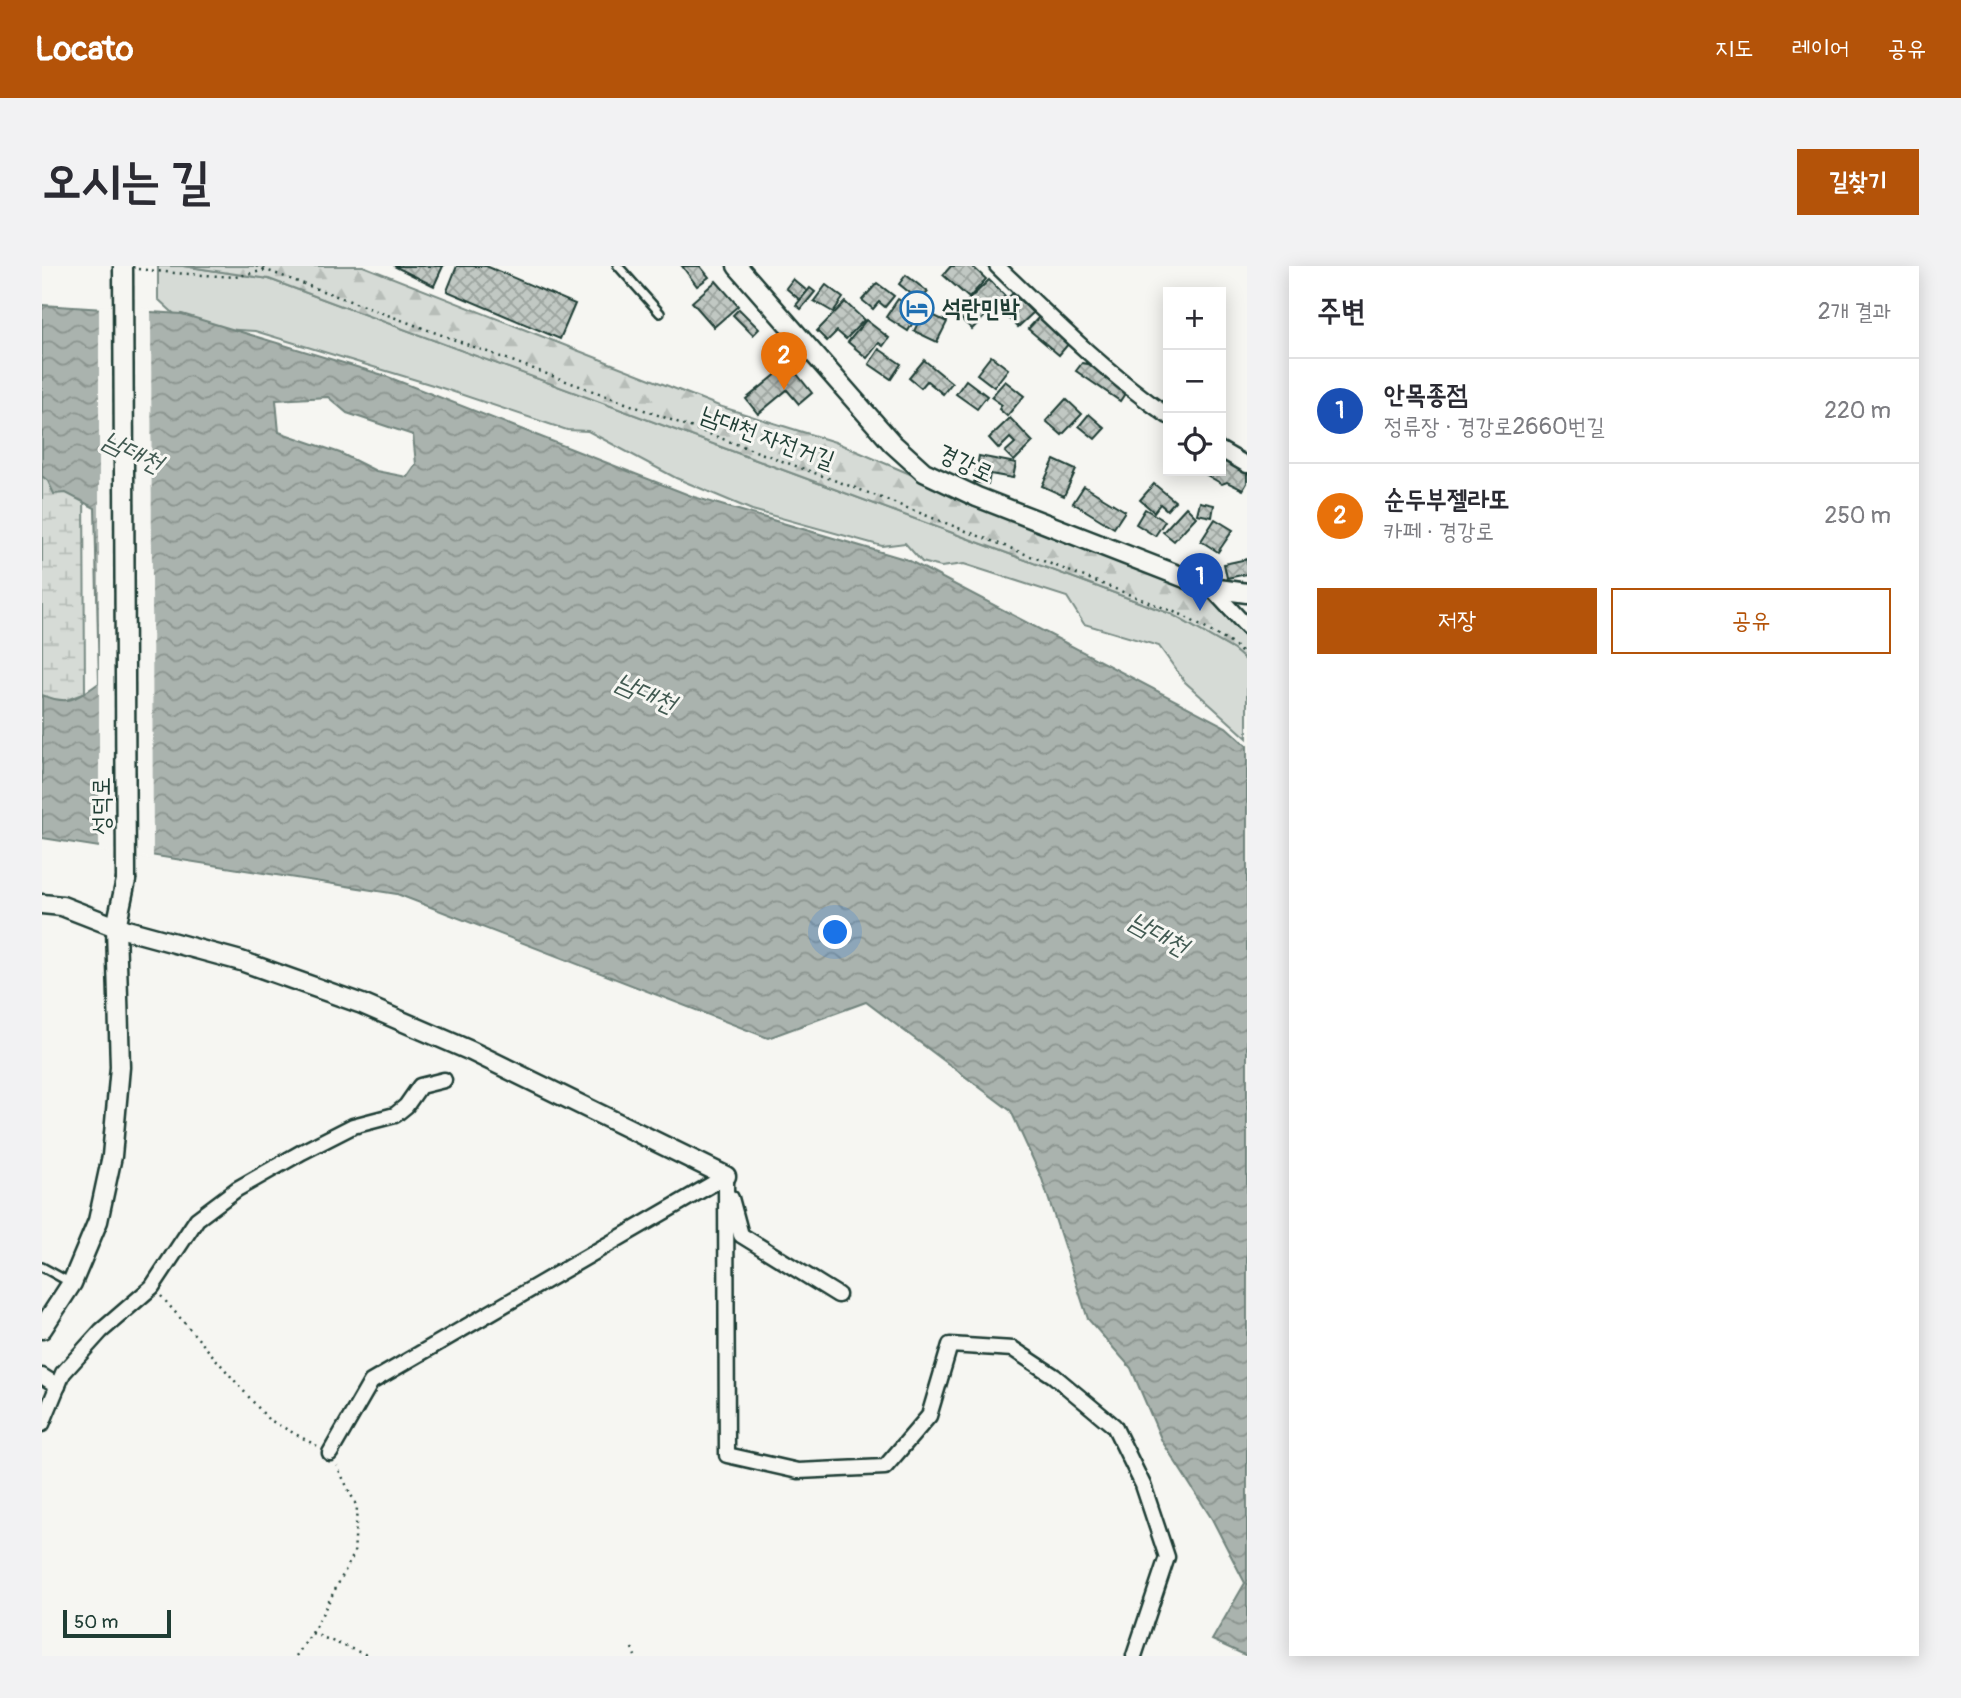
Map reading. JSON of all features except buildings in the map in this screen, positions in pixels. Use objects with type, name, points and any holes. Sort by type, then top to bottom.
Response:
[{"type":"street","name":"경강로","points":[[737,266],[884,434],[924,472],[977,496],[1211,587],[1247,593]]},
{"type":"street","points":[[997,266],[1053,321],[1132,391],[1164,413]]},
{"type":"street","name":"성덕로","points":[[42,1329],[72,1283],[98,1221],[112,1156],[120,1067],[116,927],[126,880],[126,267]]},
{"type":"street","points":[[1226,453],[1247,465]]},
{"type":"street","points":[[1211,587],[1247,627]]},
{"type":"street","points":[[42,897],[116,927],[241,961],[362,1004],[471,1051],[726,1176],[741,1235],[838,1295]]},
{"type":"street","points":[[42,904],[62,906]]},
{"type":"street","points":[[42,1424],[63,1373],[101,1331],[152,1287],[197,1219],[237,1189],[352,1126],[396,1115],[420,1086],[444,1080]]},
{"type":"street","points":[[330,1453],[371,1382],[726,1176]]},
{"type":"street","points":[[726,1176],[727,1455],[798,1471],[885,1467],[929,1416],[950,1345],[1013,1349],[1054,1376],[1114,1426],[1143,1485],[1167,1557],[1133,1656]]},
{"type":"street","points":[[42,1376],[58,1386]]},
{"type":"lane","points":[[618,266],[660,313]]},
{"type":"lane","points":[[42,1267],[72,1283]]},
{"type":"path","name":"남대천 자전거길","points":[[256,266],[853,487],[1169,610],[1234,645],[1247,658]]},
{"type":"path","points":[[126,267],[235,276],[267,270]]},
{"type":"path","points":[[152,1287],[268,1419],[330,1453],[357,1507],[354,1554],[312,1633],[296,1656]]},
{"type":"path","points":[[312,1633],[369,1656]]},
{"type":"path","points":[[632,1648],[635,1656]]},
{"type":"green space","points":[[158,266],[183,266],[269,279],[1171,614],[1234,650],[1247,661],[1247,738],[1185,682],[1159,646],[1084,624],[1067,597],[964,564],[941,567],[922,562],[905,543],[882,546],[752,510],[676,478],[588,431],[567,430],[436,386],[255,331],[205,328],[182,321],[158,299]]},
{"type":"green space","points":[[183,266],[363,266],[719,406],[835,442],[990,508],[1207,591],[1247,628],[1247,661],[1234,650],[1171,614],[269,279]]},
{"type":"green space","points":[[42,455],[84,481],[85,693],[42,709]]},
{"type":"water","name":"남대천","points":[[42,305],[182,314],[383,375],[694,497],[908,560],[1226,727],[1247,746],[1247,1656],[1212,1640],[1245,1583],[1212,1519],[1162,1441],[1131,1368],[1088,1319],[1042,1179],[1011,1111],[866,1002],[768,1038],[397,894],[42,838],[42,695],[59,700],[72,699],[99,683],[95,508],[66,493],[54,494],[48,481],[42,476]],"holes":[[[328,397],[347,413],[413,435],[416,464],[407,477],[376,471],[340,453],[279,432],[276,400]]]},
{"type":"pier","points":[[99,306],[151,309],[153,859],[99,851]]},
{"type":"place","name":"석란민박","points":[[917,308]]},
{"type":"place","name":"순두부젤라또","points":[[784,390]]},
{"type":"place","name":"안목종점","points":[[1200,611]]}]
